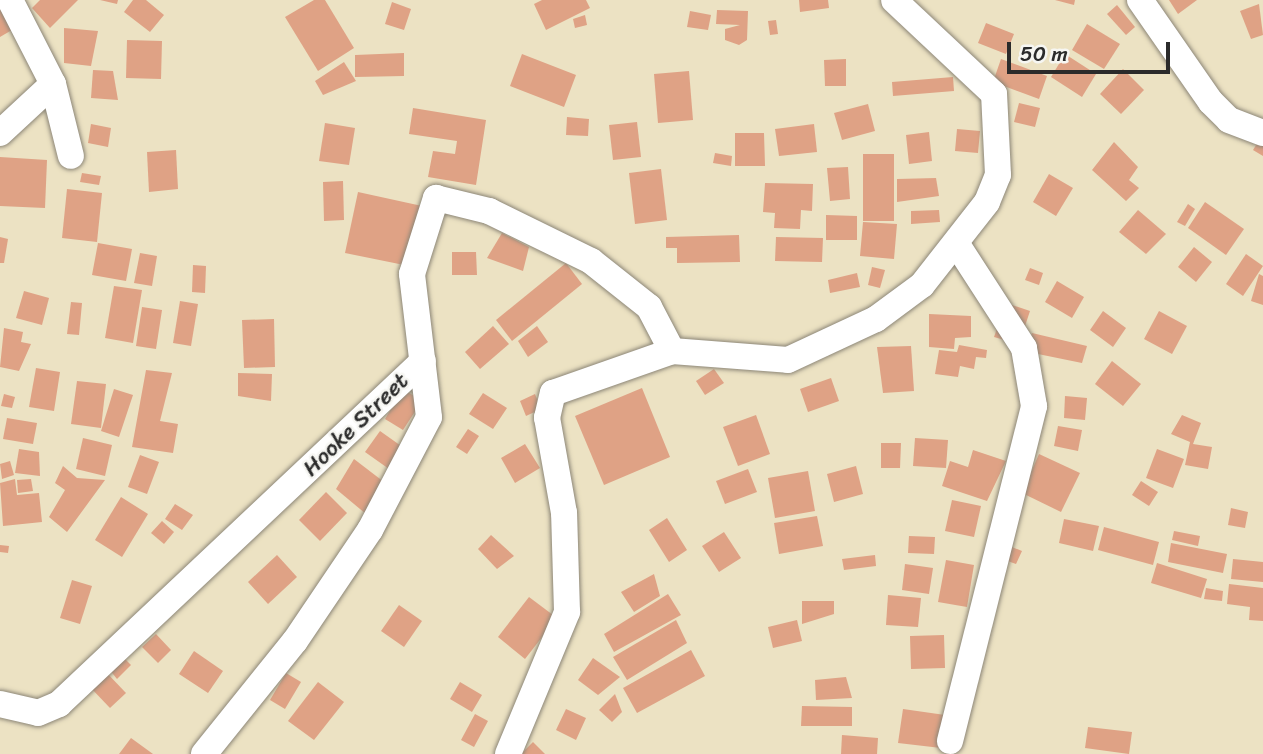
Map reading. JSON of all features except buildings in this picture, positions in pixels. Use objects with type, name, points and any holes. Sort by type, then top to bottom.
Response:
[{"type":"street","points":[[10,0],[53,84],[71,156]]},
{"type":"street","points":[[508,754],[567,612],[567,547],[548,402],[553,393],[672,351],[788,360],[876,319],[922,285],[958,246],[998,175],[994,94],[894,0]]},
{"type":"street","points":[[1140,0],[1211,102],[1229,120],[1263,133]]},
{"type":"street","points":[[0,133],[53,84]]},
{"type":"street","points":[[423,361],[412,274],[431,205],[443,196],[591,261],[649,307],[672,351]]},
{"type":"street","points":[[950,741],[1034,406],[1024,348],[958,246]]},
{"type":"street","name":"Hooke Street","points":[[0,704],[38,713],[59,704],[423,361]]},
{"type":"street","name":"Hooke Street","points":[[204,754],[295,641],[370,530],[429,417],[423,361]]}]
